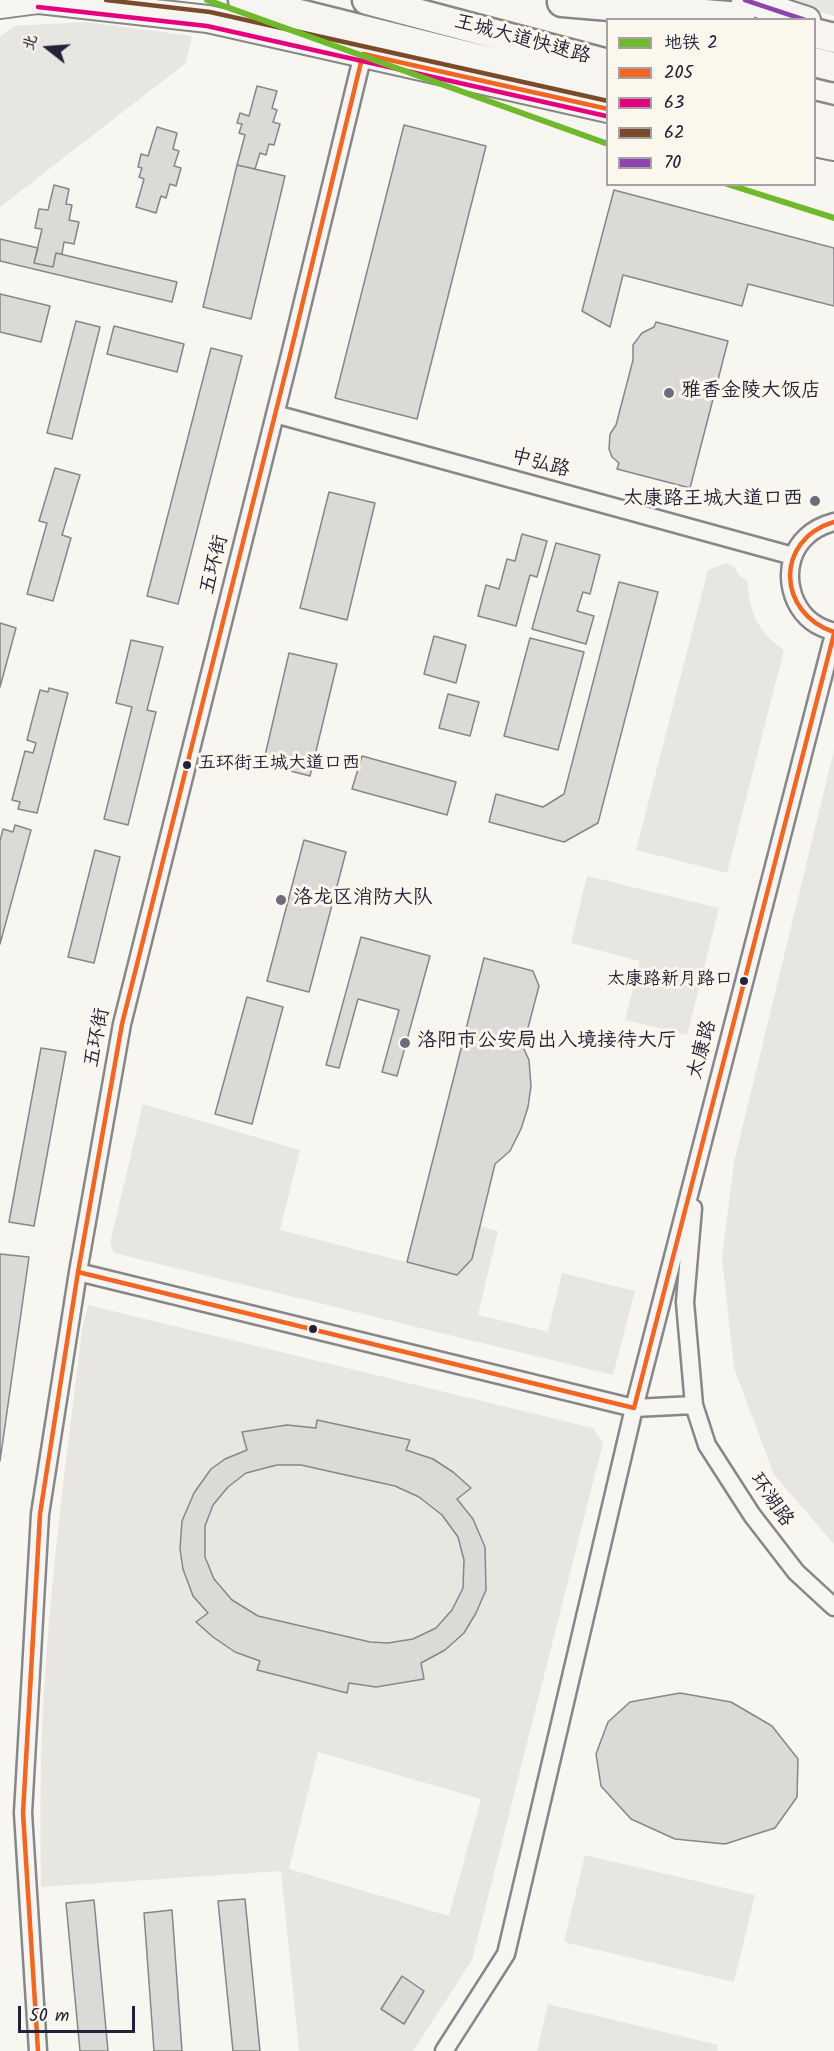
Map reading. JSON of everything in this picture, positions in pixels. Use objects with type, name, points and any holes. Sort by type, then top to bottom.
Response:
[{"type":"highway","points":[[243,0],[371,44],[606,91]]},
{"type":"highway","name":"王城大道快速路","points":[[367,0],[606,63]]},
{"type":"highway","points":[[674,0],[746,12]]},
{"type":"highway","points":[[558,1],[746,12]]},
{"type":"highway","points":[[558,1],[629,18]]},
{"type":"highway","points":[[816,34],[834,38]]},
{"type":"highway","points":[[552,49],[606,69]]},
{"type":"highway","points":[[816,62],[834,67]]},
{"type":"highway","points":[[816,116],[834,121]]},
{"type":"main road","points":[[0,5],[39,0],[208,19],[371,44],[606,108]]},
{"type":"main road","points":[[746,12],[792,18]]},
{"type":"main road","points":[[816,23],[834,28]]},
{"type":"main road","points":[[816,142],[834,147]]},
{"type":"street","name":"五环街","points":[[38,2051],[23,1813],[40,1514],[78,1272],[122,1024],[371,44]]},
{"type":"street","name":"中弘路","points":[[276,414],[793,556]]},
{"type":"street","points":[[834,522],[820,526],[804,538],[793,556],[789,575],[792,595],[801,612],[816,625],[834,633]]},
{"type":"street","name":"太康路","points":[[444,2051],[506,1954],[634,1408],[834,633]]},
{"type":"street","name":"环湖路","points":[[717,1083],[694,1197],[685,1302],[694,1405],[707,1445],[752,1515],[796,1572],[834,1606]]},
{"type":"street","points":[[78,1272],[634,1408],[694,1405]]},
{"type":"shaded area","points":[[780,0],[834,0],[834,16]]},
{"type":"shaded area","points":[[86,22],[192,36],[186,63],[0,207],[0,37],[14,26]]},
{"type":"shaded area","points":[[726,563],[734,566],[739,575],[748,582],[750,602],[757,620],[768,636],[784,650],[727,873],[636,850],[708,570]]},
{"type":"shaded area","points":[[834,750],[834,1544],[774,1475],[734,1368],[722,1257],[734,1162]]},
{"type":"shaded area","points":[[587,876],[719,908],[687,1035],[625,1020],[640,961],[571,943]]},
{"type":"shaded area","points":[[143,1104],[300,1150],[280,1230],[457,1275],[480,1226],[498,1231],[478,1315],[548,1332],[562,1273],[635,1291],[613,1375],[114,1253],[110,1243]]},
{"type":"shaded area","points":[[88,1305],[593,1428],[603,1443],[472,1960],[413,2051],[299,2051],[281,1871],[41,1887],[42,1726],[48,1630],[82,1330]],"holes":[[[318,1752],[481,1799],[449,1916],[289,1869]],[[402,1977],[424,1991],[404,2023],[381,2009]]]},
{"type":"shaded area","points":[[585,1855],[755,1895],[734,1982],[564,1942]]},
{"type":"shaded area","points":[[548,2004],[718,2045],[717,2051],[537,2051]]},
{"type":"building","points":[[257,86],[277,91],[272,108],[277,110],[273,122],[280,124],[274,145],[269,144],[266,155],[260,153],[255,169],[237,165],[245,135],[239,133],[242,124],[237,123],[240,113],[249,116]]},
{"type":"building","points":[[404,125],[486,146],[417,419],[335,398]]},
{"type":"building","points":[[157,127],[177,133],[173,149],[179,151],[174,166],[181,168],[176,186],[170,184],[166,198],[161,196],[156,213],[136,207],[144,179],[139,177],[142,168],[138,167],[141,154],[148,156]]},
{"type":"building","points":[[237,165],[285,176],[251,319],[203,307]]},
{"type":"building","points":[[54,185],[69,189],[66,204],[72,205],[69,220],[79,222],[74,244],[64,242],[62,254],[56,253],[53,267],[34,263],[42,229],[35,228],[39,209],[48,210]]},
{"type":"building","points":[[614,190],[834,248],[834,306],[748,284],[742,306],[623,275],[610,327],[582,311]]},
{"type":"building","points":[[0,239],[38,248],[34,263],[53,267],[56,253],[177,282],[172,302],[0,261]]},
{"type":"building","points":[[0,294],[50,306],[41,342],[0,332]]},
{"type":"building","points":[[76,321],[100,327],[72,439],[47,433]]},
{"type":"building","name":"雅香金陵大饭店","points":[[656,322],[728,341],[690,488],[617,469],[619,463],[612,457],[609,449],[610,434],[616,425],[633,360],[633,345],[642,333],[654,327]]},
{"type":"building","points":[[114,326],[184,344],[177,372],[107,354]]},
{"type":"building","points":[[211,348],[242,356],[178,604],[147,596]]},
{"type":"building","points":[[55,468],[80,475],[62,535],[71,538],[53,601],[27,594],[47,523],[39,521]]},
{"type":"building","points":[[329,492],[375,503],[347,620],[300,608]]},
{"type":"building","points":[[522,534],[547,541],[537,577],[530,575],[516,626],[478,616],[486,585],[499,589],[507,559],[515,561]]},
{"type":"building","points":[[556,543],[600,555],[590,594],[583,592],[577,611],[594,616],[586,644],[532,629]]},
{"type":"building","points":[[619,582],[658,592],[598,823],[564,842],[489,822],[496,794],[543,807],[564,794]]},
{"type":"building","points":[[0,623],[16,628],[0,687]]},
{"type":"building","points":[[434,636],[466,645],[456,683],[424,674]]},
{"type":"building","points":[[530,638],[584,652],[558,750],[504,736]]},
{"type":"building","points":[[131,640],[163,647],[147,710],[156,712],[128,825],[104,819],[132,707],[116,703]]},
{"type":"building","points":[[289,653],[337,664],[310,776],[263,764]]},
{"type":"building","points":[[49,688],[68,693],[37,813],[18,809],[20,802],[12,800],[25,751],[33,753],[36,743],[27,740],[40,690],[48,692]]},
{"type":"building","points":[[448,694],[479,702],[470,736],[439,728]]},
{"type":"building","points":[[362,756],[456,782],[447,815],[352,789]]},
{"type":"building","points":[[15,825],[31,830],[0,944],[0,841],[3,829],[13,832]]},
{"type":"building","points":[[304,840],[346,852],[309,992],[267,981]]},
{"type":"building","points":[[95,850],[120,857],[94,963],[68,957]]},
{"type":"building","points":[[361,937],[430,956],[397,1076],[382,1072],[399,1010],[358,999],[339,1068],[326,1065]]},
{"type":"building","points":[[484,958],[533,971],[539,986],[523,1047],[529,1060],[531,1086],[528,1107],[521,1129],[510,1151],[495,1164],[472,1259],[457,1275],[407,1262]]},
{"type":"building","points":[[247,997],[283,1007],[252,1124],[215,1114]]},
{"type":"building","points":[[41,1048],[66,1052],[34,1226],[9,1222]]},
{"type":"building","points":[[0,1254],[29,1257],[0,1461]]},
{"type":"building","points":[[317,1420],[410,1440],[406,1450],[433,1459],[471,1488],[457,1499],[473,1519],[485,1547],[486,1590],[464,1633],[445,1650],[421,1663],[424,1679],[376,1687],[349,1683],[347,1693],[257,1670],[260,1661],[235,1652],[196,1622],[208,1613],[193,1596],[183,1569],[180,1549],[182,1521],[194,1493],[211,1469],[225,1459],[247,1450],[242,1432],[287,1425],[316,1428]],"holes":[[[277,1465],[301,1465],[395,1486],[419,1497],[442,1515],[458,1537],[464,1560],[463,1588],[452,1610],[436,1628],[413,1639],[388,1643],[370,1642],[258,1616],[232,1600],[214,1579],[205,1557],[205,1526],[213,1505],[228,1487],[246,1473]]]},
{"type":"building","points":[[680,1693],[731,1702],[772,1726],[798,1759],[797,1797],[775,1828],[725,1844],[675,1839],[631,1819],[601,1786],[596,1754],[608,1722],[630,1702]]},
{"type":"building","points":[[245,1899],[260,2051],[233,2051],[218,1901]]},
{"type":"building","points":[[94,1900],[108,2051],[80,2051],[66,1903]]},
{"type":"building","points":[[172,1910],[182,2051],[154,2051],[144,1913]]},
{"type":"building","points":[[402,1976],[424,1991],[404,2024],[381,2009]]},
{"type":"metro line","name":"2","points":[[207,0],[606,143]]},
{"type":"metro line","name":"2","points":[[733,186],[834,218]]},
{"type":"transit line","name":"62","points":[[106,0],[210,12],[606,101]]},
{"type":"transit line","name":"70","points":[[745,0],[799,18]]},
{"type":"transit line","name":"63","points":[[38,7],[207,26],[606,116]]},
{"type":"transit line","name":"205","points":[[38,2051],[23,1813],[40,1514],[78,1272],[122,1024],[363,54],[606,109]]},
{"type":"transit line","name":"205","points":[[834,522],[814,531],[801,544],[793,560],[790,577],[793,594],[802,609],[815,623],[834,632]]},
{"type":"transit line","name":"205","points":[[78,1272],[634,1408],[834,634]]},
{"type":"place","name":"雅香金陵大饭店","points":[[669,393]]},
{"type":"place","name":"太康路王城大道口西","points":[[815,501]]},
{"type":"place","name":"五环街王城大道口西","points":[[187,765]]},
{"type":"place","name":"洛龙区消防大队","points":[[281,900]]},
{"type":"place","name":"太康路新月路口","points":[[744,981]]},
{"type":"place","name":"洛阳市公安局出入境接待大厅","points":[[405,1043]]}]
